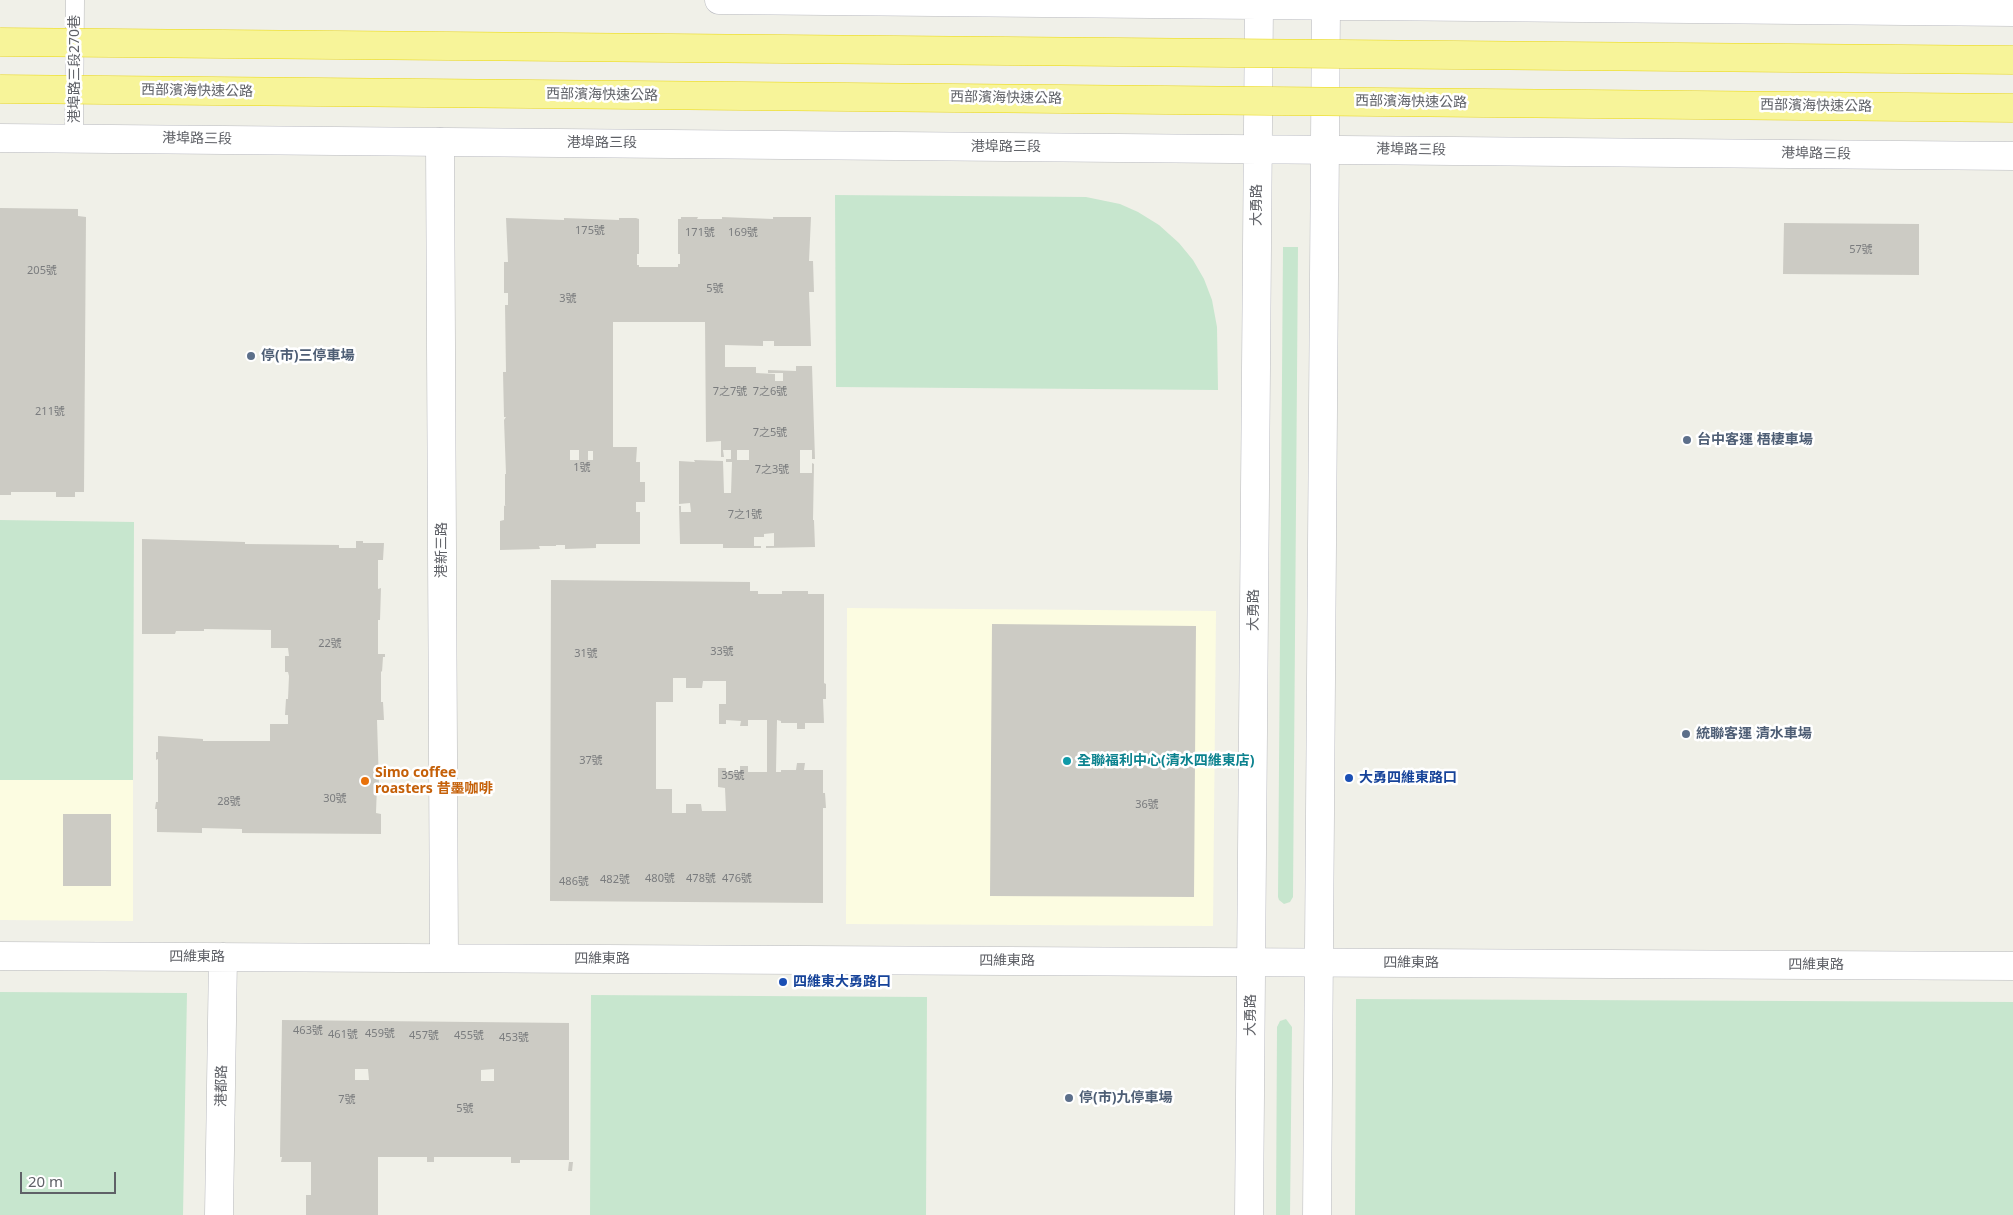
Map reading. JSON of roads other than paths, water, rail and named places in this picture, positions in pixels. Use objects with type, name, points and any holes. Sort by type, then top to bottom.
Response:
[{"type":"highway","points":[[0,42],[2013,60]]},
{"type":"highway","name":"西部濱海快速公路","points":[[0,89],[2013,108]]},
{"type":"street","points":[[719,0],[2013,12]]},
{"type":"street","name":"大勇路","points":[[1249,1215],[1259,5]]},
{"type":"street","points":[[1317,1215],[1326,6]]},
{"type":"street","name":"港埠路三段","points":[[0,138],[2013,156]]},
{"type":"street","name":"港新三路","points":[[440,142],[444,958]]},
{"type":"street","name":"四維東路","points":[[0,956],[2013,966]]},
{"type":"street","name":"港都路","points":[[220,1215],[223,957]]},
{"type":"lane","name":"港埠路三段270巷","points":[[74,138],[75,0]]},
{"type":"place","name":"停(市)三停車場","points":[[251,356]]},
{"type":"place","name":"台中客運 梧棲車場","points":[[1687,440]]},
{"type":"place","name":"統聯客運 清水車場","points":[[1686,734]]},
{"type":"place","name":"全聯福利中心(清水四維東店)","points":[[1067,761]]},
{"type":"place","name":"大勇四維東路口","points":[[1349,778]]},
{"type":"place","name":"Simo coffee roasters 昔墨咖啡","points":[[365,781]]},
{"type":"place","name":"四維東大勇路口","points":[[783,982]]},
{"type":"place","name":"停(市)九停車場","points":[[1069,1098]]}]
